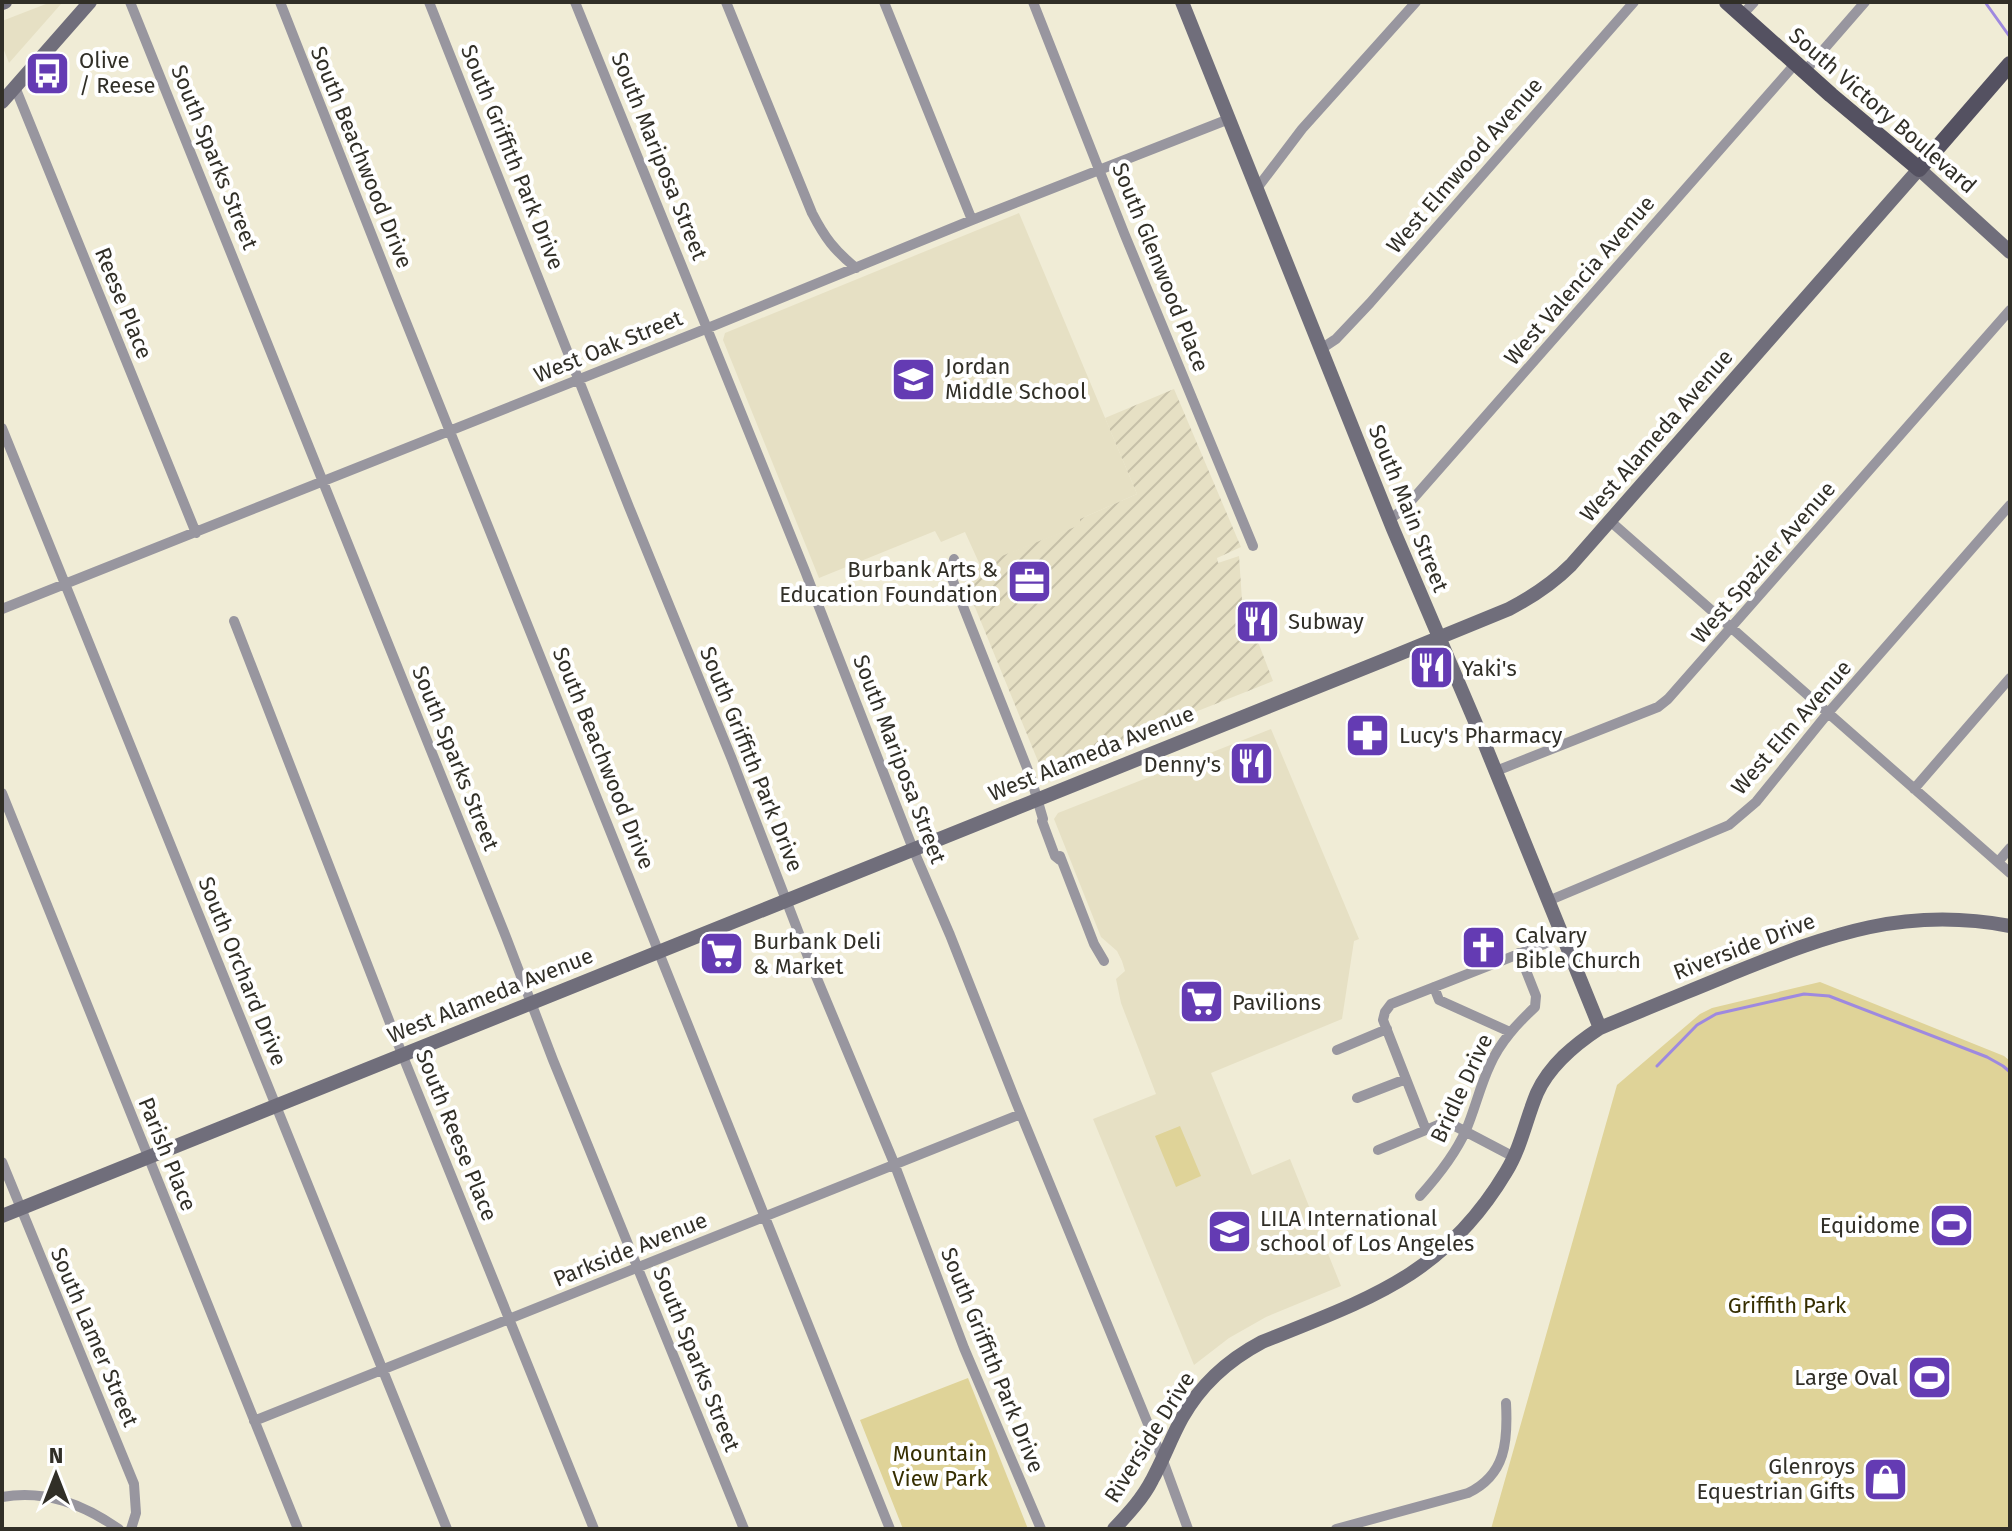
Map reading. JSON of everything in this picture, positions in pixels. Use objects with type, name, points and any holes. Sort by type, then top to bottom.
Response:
[{"type":"main road","points":[[2,102],[78,8],[90,2]]},
{"type":"main road","name":"South Main Street","points":[[1182,2],[1390,519],[1600,1028]]},
{"type":"main road","name":"South Victory Boulevard","points":[[1727,2],[2010,252]]},
{"type":"main road","name":"West Alameda Avenue","points":[[2,1216],[1509,609],[1541,591],[1571,565],[2009,65]]},
{"type":"main road","name":"Riverside Drive","points":[[1114,1529],[1140,1500],[1183,1417],[1216,1373],[1262,1342],[1380,1292],[1429,1262],[1447,1247],[1471,1222],[1500,1182],[1514,1157],[1544,1080],[1568,1051],[1600,1028],[1790,950],[1859,928],[1901,921],[1947,919],[2010,926]]},
{"type":"street","name":"South Sparks Street","points":[[130,2],[744,1529]]},
{"type":"street","name":"South Beachwood Drive","points":[[280,2],[890,1529]]},
{"type":"street","name":"South Griffith Park Drive","points":[[429,2],[786,900],[894,1163],[964,1348],[1041,1529]]},
{"type":"street","name":"South Mariposa Street","points":[[575,2],[1188,1529]]},
{"type":"street","points":[[726,2],[812,213],[826,240],[856,268]]},
{"type":"street","points":[[884,2],[972,220]]},
{"type":"street","name":"South Glenwood Place","points":[[1033,2],[1253,546]]},
{"type":"street","points":[[1258,187],[1302,129],[1416,2]]},
{"type":"street","name":"West Elmwood Avenue","points":[[1321,349],[1336,339],[1370,303],[1634,2]]},
{"type":"street","points":[[1742,15],[1754,2]]},
{"type":"street","name":"West Valencia Avenue","points":[[1390,519],[1404,509],[1800,67],[1865,2]]},
{"type":"street","name":"Reese Place","points":[[15,87],[196,533]]},
{"type":"street","name":"West Oak Street","points":[[2,609],[1229,119]]},
{"type":"street","name":"West Spazier Avenue","points":[[1496,771],[1658,707],[1668,699],[2010,310]]},
{"type":"street","name":"South Orchard Drive","points":[[2,428],[447,1529]]},
{"type":"street","name":"West Elm Avenue","points":[[1548,901],[1729,825],[1756,802],[1828,713],[2010,505]]},
{"type":"street","points":[[1610,521],[2010,873]]},
{"type":"street","points":[[954,559],[951,576],[1037,798],[1055,856],[1060,860],[1104,961]]},
{"type":"street","name":"South Reese Place","points":[[234,621],[402,1054],[594,1529]]},
{"type":"street","points":[[1914,789],[2010,678]]},
{"type":"street","name":"Parish Place","points":[[2,793],[298,1529]]},
{"type":"street","points":[[1998,862],[2010,848]]},
{"type":"street","points":[[1426,1130],[1383,1020],[1385,1012],[1391,1004],[1562,937]]},
{"type":"street","name":"Bridle Drive","points":[[1420,1196],[1444,1169],[1465,1132],[1490,1064],[1510,1032],[1535,1007],[1537,1002],[1519,953]]},
{"type":"street","points":[[1434,987],[1439,1000],[1510,1032]]},
{"type":"street","points":[[1337,1050],[1387,1029]]},
{"type":"street","points":[[1357,1098],[1406,1079]]},
{"type":"street","name":"Parkside Avenue","points":[[254,1421],[1021,1114]]},
{"type":"street","points":[[1378,1150],[1447,1124],[1514,1157]]},
{"type":"street","name":"South Lamer Street","points":[[2,1162],[134,1484],[136,1513],[131,1529]]},
{"type":"street","points":[[1336,1529],[1468,1493],[1482,1486],[1493,1475],[1508,1433],[1506,1403]]},
{"type":"street","points":[[2,1497],[33,1495],[75,1503],[119,1529]]},
{"type":"shaded area","points":[[51,2],[61,4],[9,63],[2,45],[2,21]]},
{"type":"shaded area","name":"Jordan Middle School","points":[[1019,213],[1137,494],[1080,519],[1081,525],[980,565],[965,532],[941,542],[935,531],[819,578],[723,340],[725,333]]},
{"type":"shaded area","points":[[1174,389],[1241,547],[1217,558],[1218,563],[1239,556],[1242,600],[1273,681],[1044,772],[963,574],[1080,525],[1080,519],[1137,494],[1105,418]]},
{"type":"shaded area","points":[[1271,729],[1359,939],[1354,941],[1342,1019],[1211,1073],[1252,1175],[1290,1159],[1341,1286],[1266,1317],[1229,1338],[1194,1365],[1093,1119],[1156,1094],[1121,1003],[1116,979],[1125,971],[1122,961],[1117,951],[1101,937],[1054,819],[1058,813]]},
{"type":"green space","name":"Griffith Park","points":[[1820,982],[2010,1061],[2010,1529],[1491,1529],[1617,1085],[1700,1014],[1712,1008]]},
{"type":"green space","points":[[1180,1126],[1201,1176],[1176,1187],[1155,1136]]},
{"type":"green space","name":"Mountain View Park","points":[[968,1378],[1028,1529],[903,1529],[860,1420]]},
{"type":"waterway","points":[[1985,2],[2010,37]]},
{"type":"waterway","points":[[1657,1066],[1697,1025],[1716,1014],[1804,994],[1829,996],[1987,1057],[2010,1072]]},
{"type":"place","name":"Olive / Reese","points":[[48,73]]},
{"type":"place","name":"Jordan Middle School","points":[[914,379]]},
{"type":"place","name":"Burbank Arts & Education Foundation","points":[[1029,582]]},
{"type":"place","name":"Subway","points":[[1257,621]]},
{"type":"place","name":"Yaki's","points":[[1431,668]]},
{"type":"place","name":"Lucy's Pharmacy","points":[[1368,735]]},
{"type":"place","name":"Denny's","points":[[1252,764]]},
{"type":"place","name":"Calvary Bible Church","points":[[1484,948]]},
{"type":"place","name":"Burbank Deli & Market","points":[[722,954]]},
{"type":"place","name":"Pavilions","points":[[1201,1002]]},
{"type":"place","name":"Equidome","points":[[1951,1225]]},
{"type":"place","name":"LILA International school of Los Angeles","points":[[1229,1231]]},
{"type":"place","name":"Large Oval","points":[[1929,1377]]},
{"type":"place","name":"Glenroys Equestrian Gifts","points":[[1886,1479]]}]
